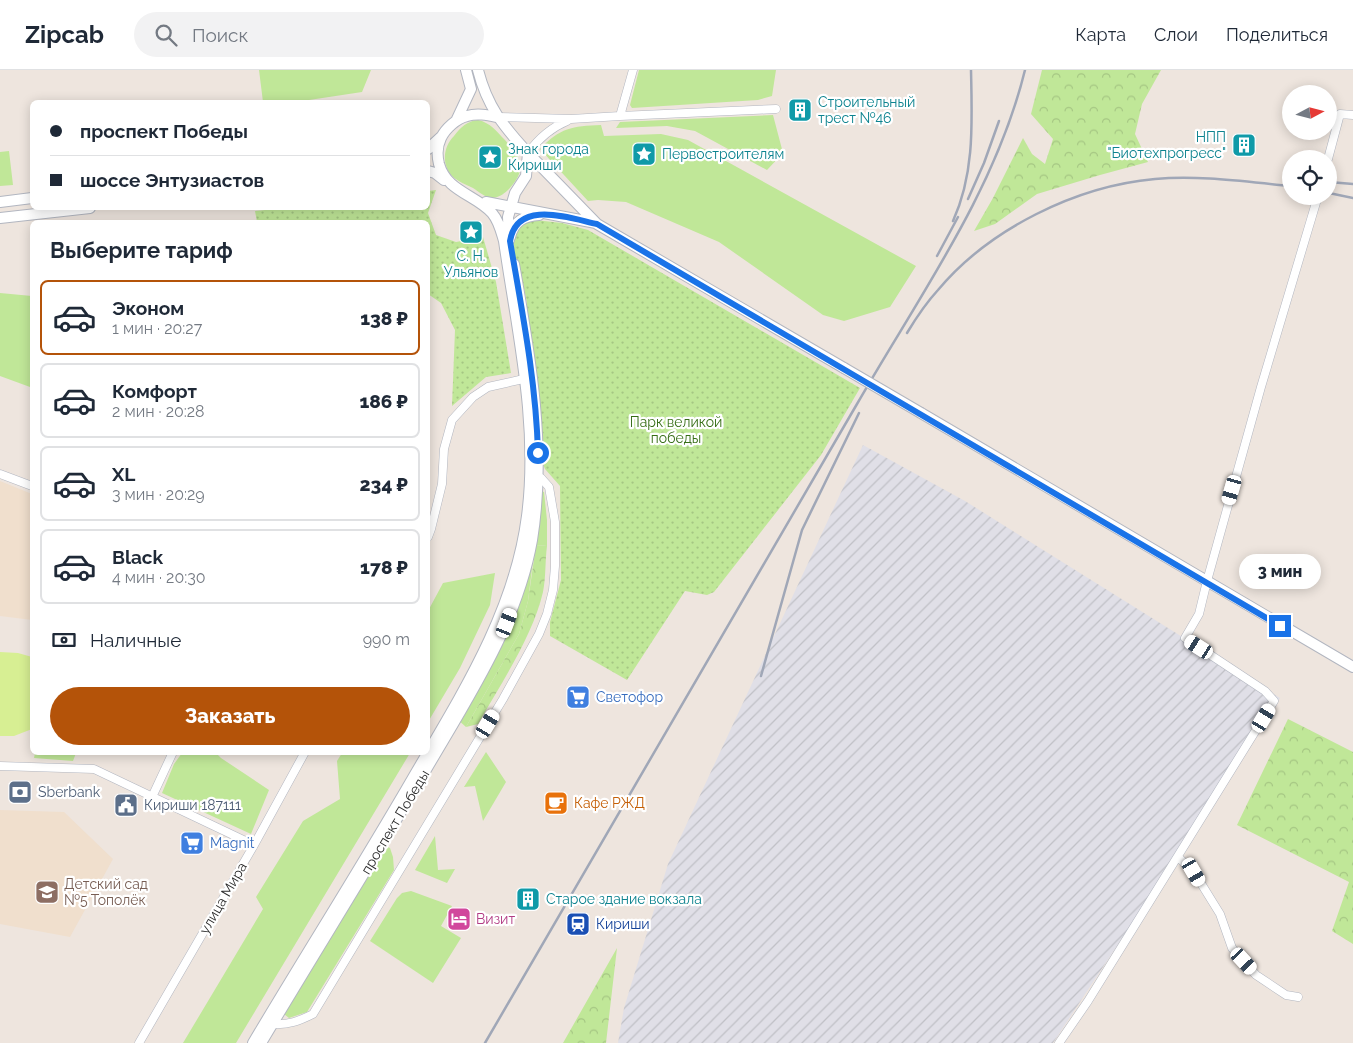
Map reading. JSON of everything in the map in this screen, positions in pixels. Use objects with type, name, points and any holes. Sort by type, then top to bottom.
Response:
[{"type":"main road","points":[[430,147],[456,121],[471,89],[466,70]]},
{"type":"main road","points":[[478,70],[483,89],[497,117],[528,153],[597,224],[1353,667]]},
{"type":"main road","points":[[456,121],[465,116],[478,114],[497,117]]},
{"type":"main road","points":[[442,136],[437,158],[447,182]]},
{"type":"main road","points":[[507,241],[510,207],[515,193],[526,176],[528,153]]},
{"type":"main road","points":[[430,172],[490,211],[507,241]]},
{"type":"main road","points":[[486,202],[502,200],[515,193]]},
{"type":"main road","points":[[469,197],[597,224]]},
{"type":"main road","points":[[0,202],[30,198]]},
{"type":"main road","points":[[0,218],[72,210]]},
{"type":"main road","points":[[507,241],[521,219],[545,214]]},
{"type":"main road","name":"проспект Победы","points":[[262,1043],[481,677],[498,642],[519,590],[534,522],[538,478],[536,417],[507,241]]},
{"type":"main road","name":"проспект Победы","points":[[430,749],[488,643],[512,583],[527,517],[530,483],[529,377]]},
{"type":"main road","name":"проспект Победы","points":[[253,1043],[426,755]]},
{"type":"street","points":[[620,116],[633,70]]},
{"type":"street","points":[[497,117],[571,120],[776,109]]},
{"type":"street","points":[[1330,150],[1340,114],[1353,115]]},
{"type":"street","points":[[528,153],[546,133],[556,126],[571,120]]},
{"type":"street","points":[[1059,1043],[1088,1001],[1274,702],[1265,691],[1240,673],[1185,638],[1199,614],[1261,386],[1315,205]]},
{"type":"street","points":[[430,531],[442,484],[444,449],[452,420],[473,397],[488,388],[529,377]]},
{"type":"street","points":[[0,474],[30,485]]},
{"type":"street","points":[[274,1024],[298,1022],[313,1014],[498,707],[539,634],[547,614],[553,590],[555,522],[549,487],[538,478]]},
{"type":"street","points":[[152,797],[172,755]]},
{"type":"street","name":"улица Мира","points":[[139,1043],[254,845],[303,755]]},
{"type":"street","points":[[0,766],[94,769],[254,845]]},
{"type":"street","points":[[1178,857],[1194,872],[1220,914],[1232,948],[1256,975],[1286,995],[1298,997]]},
{"type":"shaded area","points":[[863,445],[965,501],[1280,698],[1053,1043],[618,1043],[624,1008],[668,864]]},
{"type":"shaded area","points":[[0,481],[30,493],[30,620],[0,616]]},
{"type":"shaded area","name":"Детский сад №5 Тополёк","points":[[0,810],[64,812],[113,859],[70,937],[0,924]]},
{"type":"green space","points":[[259,70],[371,70],[362,92],[309,100],[263,100]]},
{"type":"green space","points":[[639,70],[776,70],[772,96],[758,100],[632,108],[630,105]]},
{"type":"green space","points":[[1042,70],[1161,70],[1142,104],[1135,134],[1148,162],[1037,194],[995,224],[974,231],[1023,138],[1032,154],[1045,164],[1053,139],[1031,114]]},
{"type":"green space","points":[[773,115],[783,153],[767,170],[695,131],[667,126],[616,128],[620,122]]},
{"type":"green space","points":[[478,120],[490,125],[505,140],[515,153],[520,164],[519,175],[515,182],[506,192],[493,198],[485,196],[453,177],[445,162],[450,140],[465,125]]},
{"type":"green space","points":[[601,125],[604,136],[661,134],[688,140],[916,266],[890,307],[844,321],[823,315],[719,242],[626,202],[588,201],[540,149],[560,132],[567,129]]},
{"type":"green space","points":[[9,151],[13,185],[0,186],[0,152]]},
{"type":"green space","points":[[436,190],[430,207],[430,191]]},
{"type":"green space","points":[[429,210],[428,213],[436,235],[456,242],[483,237],[496,282],[511,373],[486,377],[452,406],[455,330],[441,303],[430,295],[430,220],[257,220],[255,211]]},
{"type":"green space","name":"Парк великой победы","points":[[535,220],[562,223],[588,230],[860,388],[821,455],[714,592],[707,595],[685,591],[627,680],[550,636],[550,622],[561,580],[560,486],[545,469],[541,459],[525,313],[527,303],[523,284],[518,275],[513,241],[520,228],[526,223]]},
{"type":"green space","points":[[0,293],[30,296],[30,387],[0,376]]},
{"type":"green space","points":[[541,491],[544,492],[547,546],[535,545],[528,601],[519,634],[466,727],[457,719]]},
{"type":"green space","points":[[536,545],[547,546],[543,592],[532,626],[515,660],[478,724],[466,727],[519,634],[528,601]]},
{"type":"green space","points":[[495,573],[490,605],[460,668],[430,719],[430,607],[443,583]]},
{"type":"green space","points":[[0,652],[18,653],[30,656],[30,730],[14,736],[0,736]]},
{"type":"green space","points":[[1288,719],[1353,752],[1353,944],[1332,931],[1349,882],[1237,825]]},
{"type":"green space","points":[[486,752],[506,782],[483,821],[475,786],[464,787]]},
{"type":"green space","points":[[34,755],[75,755],[73,761],[34,758]]},
{"type":"green space","points":[[181,755],[218,755],[269,790],[251,834],[162,793],[174,764]]},
{"type":"green space","points":[[341,755],[409,755],[236,1043],[183,1043],[263,909],[256,897],[303,821],[340,799],[337,761]]},
{"type":"green space","points":[[435,836],[438,870],[455,869],[447,883],[415,870]]},
{"type":"green space","points":[[384,845],[390,848],[394,870],[307,1012],[289,1018],[284,1014]]},
{"type":"green space","points":[[411,891],[452,906],[441,926],[461,938],[433,983],[370,941],[397,898],[402,893]]},
{"type":"green space","points":[[617,948],[606,1043],[563,1043]]},
{"type":"railway","points":[[953,221],[960,203],[969,166],[972,128],[971,70]]},
{"type":"railway","points":[[485,1043],[953,242],[995,158],[1012,115],[1025,70]]},
{"type":"railway","points":[[968,199],[984,163],[999,121]]},
{"type":"railway","points":[[907,333],[934,295],[959,268],[982,248],[1036,214],[1065,201],[1125,183],[1155,179],[1206,178],[1282,185]]},
{"type":"railway","points":[[1337,183],[1353,184]]},
{"type":"railway","points":[[1337,195],[1353,198]]},
{"type":"railway","points":[[937,256],[958,217]]},
{"type":"railway","points":[[761,676],[802,530],[859,413]]},
{"type":"place","name":"Строительный трест №46","points":[[800,110]]},
{"type":"place","name":"НПП \"Биотехпрогресс\"","points":[[1244,145]]},
{"type":"place","name":"Первостроителям","points":[[644,154]]},
{"type":"place","name":"Знак города Кириши","points":[[490,157]]},
{"type":"place","name":"С. Н. Ульянов","points":[[471,232]]},
{"type":"place","name":"Светофор","points":[[578,697]]},
{"type":"place","name":"Sberbank","points":[[20,792]]},
{"type":"place","name":"Кафе РЖД","points":[[556,803]]},
{"type":"place","name":"Кириши 187111","points":[[126,805]]},
{"type":"place","name":"Magnit","points":[[192,843]]},
{"type":"place","name":"Детский сад №5 Тополёк","points":[[47,892]]},
{"type":"place","name":"Старое здание вокзала","points":[[528,899]]},
{"type":"place","name":"Визит","points":[[459,919]]},
{"type":"place","name":"Кириши","points":[[578,924]]},
{"type":"route","points":[[538,453],[533,377],[510,241],[511,233],[521,219],[545,214],[597,224],[1207,581],[1280,626]]}]
